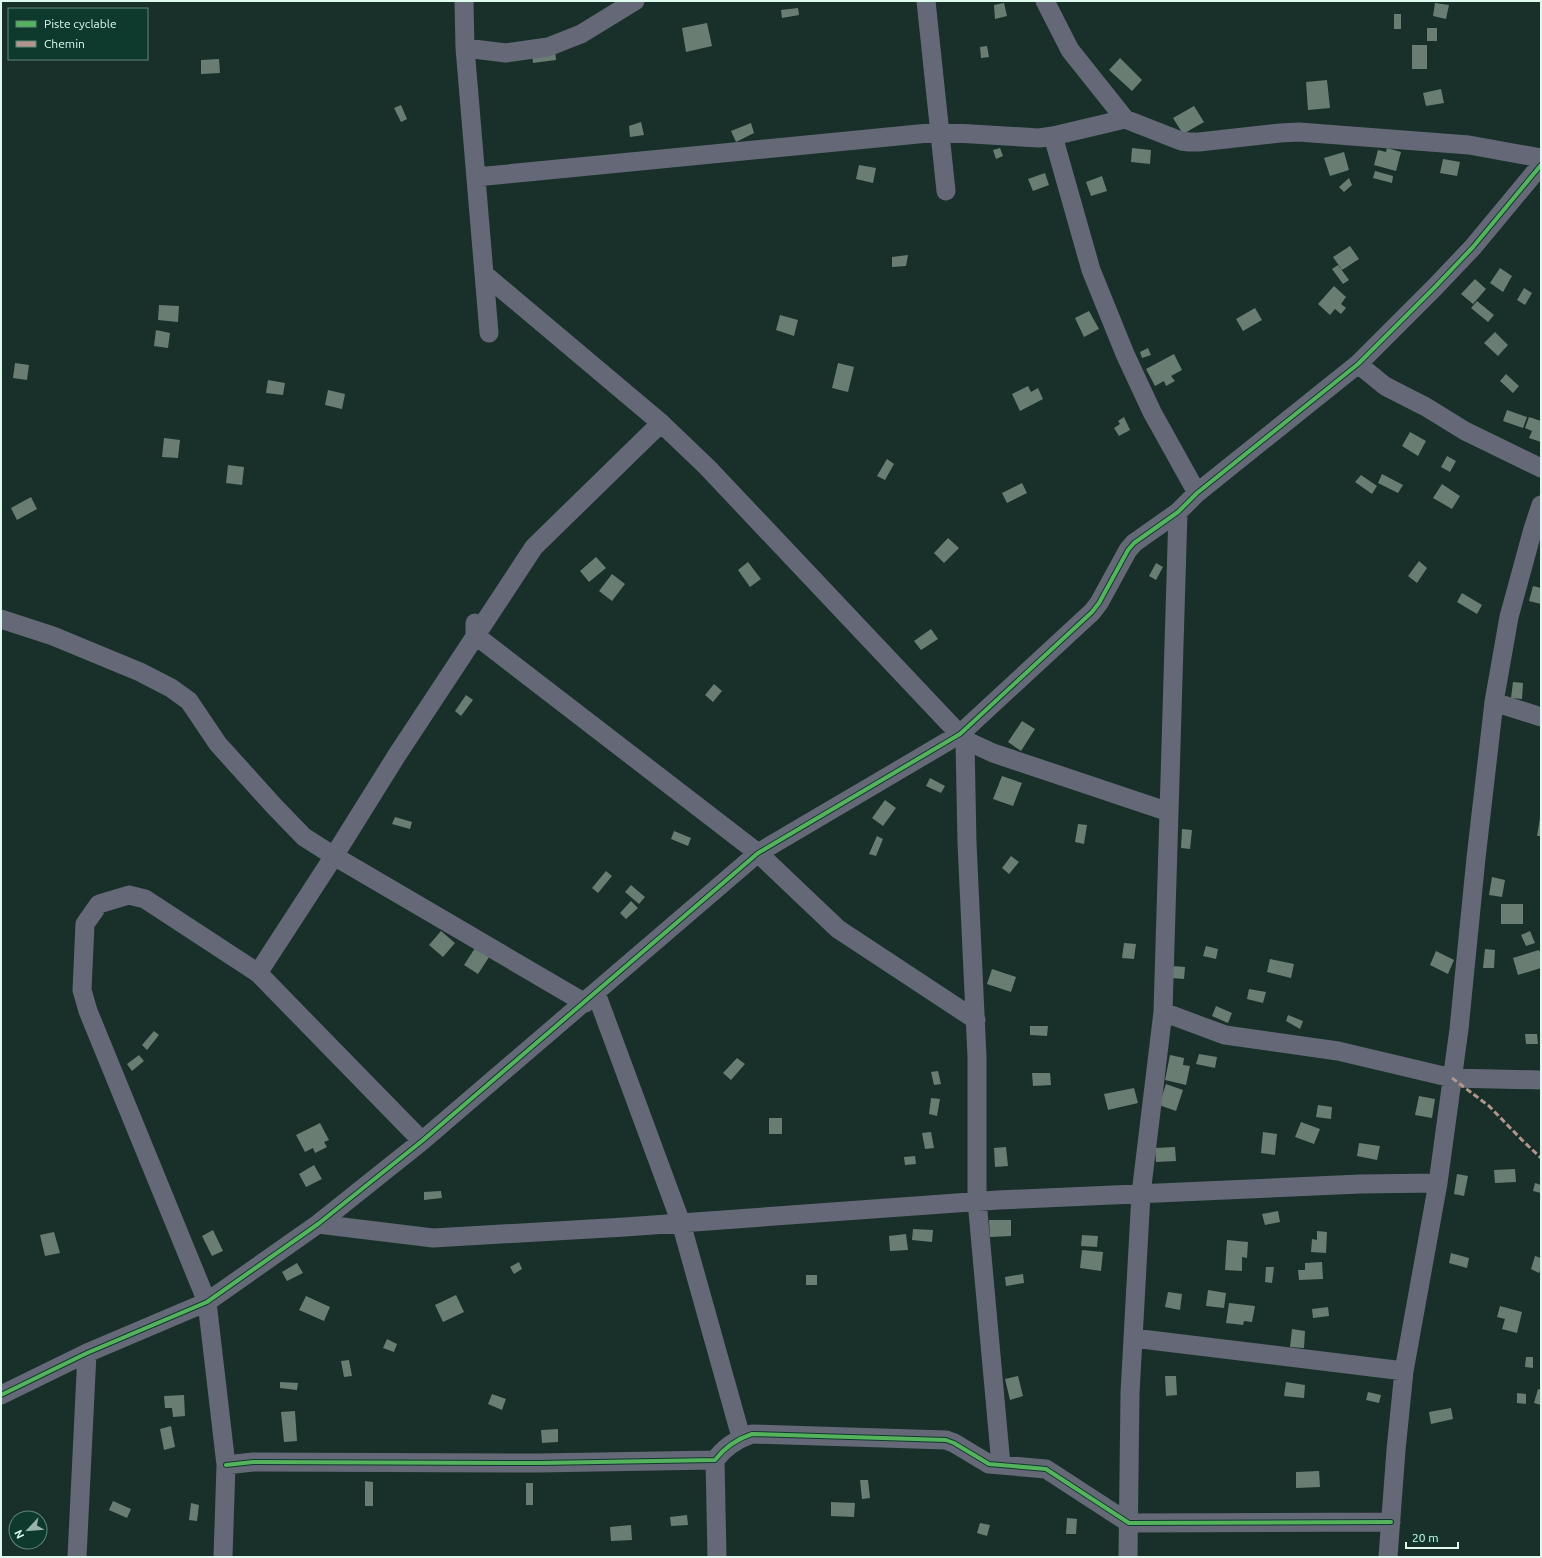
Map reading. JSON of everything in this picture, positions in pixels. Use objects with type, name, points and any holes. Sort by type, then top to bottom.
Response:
[{"type":"street","points":[[464,1],[465,48],[489,333]]},
{"type":"street","points":[[465,48],[506,54],[548,47],[581,34],[635,1]]},
{"type":"street","points":[[926,1],[946,191]]},
{"type":"street","points":[[1045,1],[1070,50],[1125,119],[1181,141],[1199,142],[1280,132],[1299,132],[1469,146],[1541,158]]},
{"type":"street","points":[[476,177],[939,132],[1039,138],[1125,119]]},
{"type":"street","points":[[1053,136],[1094,277],[1125,354],[1152,412],[1197,493]]},
{"type":"street","points":[[1,1395],[87,1353],[207,1302],[318,1224],[422,1141],[591,998],[758,853],[963,737],[1092,612],[1099,603],[1128,550],[1134,543],[1178,512],[1197,493],[1358,364],[1468,253],[1541,165]]},
{"type":"street","points":[[484,274],[661,423],[707,466],[963,737],[993,753],[1169,812]]},
{"type":"street","points":[[1358,364],[1385,386],[1426,407],[1465,431],[1541,468]]},
{"type":"street","points":[[258,973],[334,856],[475,628],[534,547],[661,423]]},
{"type":"street","points":[[1388,1557],[1404,1371],[1438,1183],[1459,1029],[1476,858],[1494,702],[1509,617],[1541,505]]},
{"type":"street","points":[[1128,1557],[1130,1393],[1142,1194],[1163,1012],[1178,512]]},
{"type":"street","points":[[1,619],[52,636],[140,672],[171,688],[189,701],[218,744],[304,837],[334,856],[591,998],[681,1223],[741,1437]]},
{"type":"street","points":[[475,628],[758,853],[838,929],[976,1020]]},
{"type":"street","points":[[1494,702],[1541,717]]},
{"type":"street","points":[[963,737],[978,1057],[977,1201],[1001,1465]]},
{"type":"street","points":[[223,1557],[226,1465],[207,1302],[88,1012],[82,990],[85,924],[99,904],[129,895],[145,899],[258,973],[422,1141]]},
{"type":"street","points":[[1163,1012],[1225,1035],[1338,1051],[1452,1078],[1541,1080]]},
{"type":"street","points":[[318,1224],[433,1238],[681,1223],[977,1201],[1360,1184],[1438,1183]]},
{"type":"street","points":[[1133,1338],[1404,1371]]},
{"type":"street","points":[[77,1557],[87,1353]]},
{"type":"street","points":[[717,1557],[715,1460],[719,1454],[741,1437],[752,1434],[946,1440],[954,1443],[989,1464],[1046,1469],[1129,1524],[1391,1522]]},
{"type":"street","points":[[226,1465],[253,1462],[539,1463],[715,1460]]},
{"type":"building","points":[[1004,3],[1007,16],[995,19],[994,5]]},
{"type":"building","points":[[1435,3],[1449,5],[1446,19],[1433,16]]},
{"type":"building","points":[[798,8],[799,15],[782,18],[781,10]]},
{"type":"building","points":[[1394,14],[1401,14],[1401,29],[1394,29]]},
{"type":"building","points":[[707,23],[712,46],[686,52],[682,28]]},
{"type":"building","points":[[1427,28],[1437,28],[1437,41],[1427,41]]},
{"type":"building","points":[[1412,45],[1427,45],[1427,69],[1412,69]]},
{"type":"building","points":[[987,46],[989,57],[981,58],[980,47]]},
{"type":"building","points":[[555,50],[556,60],[533,63],[532,54]]},
{"type":"building","points":[[1120,58],[1142,80],[1132,91],[1109,70]]},
{"type":"building","points":[[219,59],[220,73],[201,74],[201,60]]},
{"type":"building","points":[[1327,80],[1330,108],[1308,110],[1306,82]]},
{"type":"building","points":[[1441,89],[1444,103],[1426,106],[1423,93]]},
{"type":"building","points":[[401,105],[407,119],[401,122],[394,108]]},
{"type":"building","points":[[1194,106],[1204,122],[1183,134],[1173,118]]},
{"type":"building","points":[[641,122],[644,135],[630,137],[629,126]]},
{"type":"building","points":[[751,123],[754,133],[736,142],[731,131]]},
{"type":"building","points":[[1000,148],[1003,156],[996,159],[993,150]]},
{"type":"building","points":[[1132,148],[1151,150],[1150,164],[1131,162]]},
{"type":"building","points":[[1387,148],[1401,152],[1396,171],[1374,165],[1378,150],[1386,152]]},
{"type":"building","points":[[1344,152],[1349,170],[1330,176],[1324,158]]},
{"type":"building","points":[[1443,159],[1460,162],[1457,176],[1440,173]]},
{"type":"building","points":[[859,165],[876,168],[873,183],[856,179]]},
{"type":"building","points":[[1375,171],[1393,176],[1392,183],[1373,178]]},
{"type":"building","points":[[1045,173],[1049,185],[1033,191],[1028,179]]},
{"type":"building","points":[[1102,176],[1107,191],[1091,196],[1086,182]]},
{"type":"building","points":[[1349,178],[1352,185],[1344,192],[1339,187]]},
{"type":"building","points":[[1350,246],[1359,259],[1342,270],[1333,257]]},
{"type":"building","points":[[908,255],[906,266],[892,267],[892,257]]},
{"type":"building","points":[[1338,265],[1349,280],[1343,284],[1332,269]]},
{"type":"building","points":[[1500,268],[1512,276],[1503,292],[1490,283]]},
{"type":"building","points":[[1475,279],[1486,289],[1473,304],[1461,294]]},
{"type":"building","points":[[1334,286],[1346,297],[1341,304],[1346,308],[1341,314],[1335,309],[1330,315],[1318,304]]},
{"type":"building","points":[[1524,288],[1532,293],[1525,305],[1517,300]]},
{"type":"building","points":[[1477,301],[1494,315],[1488,322],[1471,308]]},
{"type":"building","points":[[159,305],[179,306],[178,322],[158,320]]},
{"type":"building","points":[[1255,308],[1262,320],[1243,331],[1236,319]]},
{"type":"building","points":[[1089,311],[1099,329],[1084,337],[1075,318]]},
{"type":"building","points":[[780,315],[798,320],[794,336],[776,330]]},
{"type":"building","points":[[156,330],[170,333],[168,348],[154,346]]},
{"type":"building","points":[[1495,332],[1508,345],[1498,356],[1484,343]]},
{"type":"building","points":[[1148,348],[1151,355],[1142,358],[1140,352]]},
{"type":"building","points":[[1174,354],[1182,370],[1171,376],[1175,381],[1166,386],[1164,381],[1155,386],[1146,369]]},
{"type":"building","points":[[15,363],[29,365],[27,380],[13,378]]},
{"type":"building","points":[[838,363],[854,367],[848,392],[832,388]]},
{"type":"building","points":[[1506,374],[1519,386],[1513,393],[1500,381]]},
{"type":"building","points":[[268,380],[285,383],[283,395],[266,393]]},
{"type":"building","points":[[1028,386],[1031,392],[1038,388],[1043,399],[1020,411],[1012,394]]},
{"type":"building","points":[[328,390],[345,394],[342,409],[325,405]]},
{"type":"building","points":[[1507,410],[1527,417],[1523,428],[1503,421]]},
{"type":"building","points":[[1124,417],[1130,430],[1119,436],[1114,428],[1120,424],[1118,421]]},
{"type":"building","points":[[1529,417],[1541,421],[1541,442],[1529,438],[1532,431],[1525,428]]},
{"type":"building","points":[[1410,432],[1426,441],[1418,456],[1402,446]]},
{"type":"building","points":[[164,438],[180,440],[178,458],[162,457]]},
{"type":"building","points":[[1447,456],[1456,461],[1450,472],[1441,467]]},
{"type":"building","points":[[887,459],[894,464],[885,480],[877,476]]},
{"type":"building","points":[[228,465],[244,467],[242,485],[226,483]]},
{"type":"building","points":[[1382,474],[1403,485],[1398,493],[1378,483]]},
{"type":"building","points":[[1361,475],[1377,486],[1372,494],[1355,482]]},
{"type":"building","points":[[1022,483],[1027,493],[1007,503],[1002,493]]},
{"type":"building","points":[[1442,484],[1460,496],[1452,509],[1433,498]]},
{"type":"building","points":[[31,497],[37,509],[17,520],[11,508]]},
{"type":"building","points":[[948,538],[959,548],[944,563],[934,553]]},
{"type":"building","points":[[596,557],[606,568],[589,582],[580,571]]},
{"type":"building","points":[[1419,561],[1427,568],[1417,583],[1408,576]]},
{"type":"building","points":[[748,562],[761,579],[750,587],[738,570]]},
{"type":"building","points":[[1156,563],[1163,567],[1156,580],[1149,576]]},
{"type":"building","points":[[612,574],[625,584],[612,601],[599,591]]},
{"type":"building","points":[[1533,586],[1541,588],[1541,604],[1529,601]]},
{"type":"building","points":[[1462,593],[1482,605],[1477,614],[1457,602]]},
{"type":"building","points":[[931,629],[938,639],[921,650],[914,641]]},
{"type":"building","points":[[1513,682],[1523,683],[1522,699],[1511,698]]},
{"type":"building","points":[[714,684],[722,691],[713,702],[705,695]]},
{"type":"building","points":[[466,695],[473,700],[461,716],[455,711]]},
{"type":"building","points":[[1022,721],[1035,729],[1021,751],[1008,742]]},
{"type":"building","points":[[1002,776],[1022,783],[1013,806],[993,799]]},
{"type":"building","points":[[930,778],[945,786],[941,793],[926,786]]},
{"type":"building","points":[[885,800],[896,808],[883,826],[872,818]]},
{"type":"building","points":[[395,817],[412,822],[410,829],[392,824]]},
{"type":"building","points":[[1540,818],[1541,836],[1537,836]]},
{"type":"building","points":[[1078,824],[1087,825],[1084,844],[1075,842]]},
{"type":"building","points":[[1182,829],[1192,830],[1190,849],[1181,848]]},
{"type":"building","points":[[674,831],[691,838],[688,846],[671,839]]},
{"type":"building","points":[[877,836],[883,839],[876,856],[869,854]]},
{"type":"building","points":[[1011,856],[1019,862],[1009,874],[1002,868]]},
{"type":"building","points":[[606,871],[612,876],[598,893],[592,888]]},
{"type":"building","points":[[1492,877],[1505,880],[1502,897],[1489,895]]},
{"type":"building","points":[[631,885],[645,897],[639,904],[625,892]]},
{"type":"building","points":[[631,901],[638,908],[626,919],[620,913]]},
{"type":"building","points":[[1501,904],[1523,904],[1523,924],[1501,924]]},
{"type":"building","points":[[441,931],[455,943],[443,957],[429,945]]},
{"type":"building","points":[[1530,931],[1535,943],[1526,946],[1521,935]]},
{"type":"building","points":[[1124,943],[1136,944],[1134,959],[1122,958]]},
{"type":"building","points":[[477,945],[491,954],[478,974],[464,965]]},
{"type":"building","points":[[1206,946],[1218,949],[1216,959],[1203,956]]},
{"type":"building","points":[[1485,949],[1495,950],[1494,968],[1483,968]]},
{"type":"building","points":[[1539,950],[1541,955],[1541,968],[1518,975],[1513,958]]},
{"type":"building","points":[[1436,951],[1454,960],[1448,974],[1430,965]]},
{"type":"building","points":[[1270,959],[1294,964],[1291,978],[1267,972]]},
{"type":"building","points":[[1172,966],[1185,967],[1184,979],[1172,978]]},
{"type":"building","points":[[992,969],[1016,977],[1011,992],[987,984]]},
{"type":"building","points":[[1249,989],[1266,992],[1263,1003],[1247,999]]},
{"type":"building","points":[[1216,1006],[1232,1013],[1228,1023],[1212,1016]]},
{"type":"building","points":[[1288,1015],[1303,1021],[1300,1029],[1286,1021]]},
{"type":"building","points":[[1030,1026],[1048,1026],[1047,1036],[1030,1035]]},
{"type":"building","points":[[154,1031],[159,1035],[147,1050],[142,1045]]},
{"type":"building","points":[[1525,1034],[1537,1034],[1538,1044],[1526,1044]]},
{"type":"building","points":[[1199,1054],[1217,1057],[1215,1068],[1196,1064]]},
{"type":"building","points":[[139,1055],[144,1061],[132,1071],[127,1064]]},
{"type":"building","points":[[1170,1055],[1184,1058],[1183,1065],[1190,1066],[1186,1085],[1165,1080]]},
{"type":"building","points":[[737,1058],[745,1064],[731,1080],[723,1073]]},
{"type":"building","points":[[938,1071],[941,1084],[934,1085],[931,1072]]},
{"type":"building","points":[[1032,1073],[1050,1073],[1051,1085],[1033,1086]]},
{"type":"building","points":[[1166,1084],[1183,1090],[1176,1111],[1159,1105]]},
{"type":"building","points":[[1134,1088],[1138,1103],[1108,1110],[1104,1094]]},
{"type":"building","points":[[1419,1096],[1435,1099],[1432,1118],[1415,1115]]},
{"type":"building","points":[[931,1098],[940,1099],[937,1116],[929,1114]]},
{"type":"building","points":[[1318,1105],[1332,1107],[1331,1119],[1316,1117]]},
{"type":"building","points":[[769,1118],[782,1118],[782,1134],[769,1134]]},
{"type":"building","points":[[1301,1122],[1320,1129],[1314,1144],[1295,1137]]},
{"type":"building","points":[[320,1123],[329,1140],[324,1142],[327,1147],[315,1153],[313,1148],[305,1152],[296,1135]]},
{"type":"building","points":[[931,1132],[934,1148],[925,1149],[922,1133]]},
{"type":"building","points":[[1263,1132],[1277,1134],[1275,1155],[1261,1153]]},
{"type":"building","points":[[1359,1143],[1380,1146],[1377,1160],[1357,1156]]},
{"type":"building","points":[[1006,1147],[1008,1166],[995,1167],[994,1148]]},
{"type":"building","points":[[1175,1147],[1176,1161],[1156,1162],[1155,1148]]},
{"type":"building","points":[[915,1156],[916,1164],[905,1165],[904,1157]]},
{"type":"building","points":[[314,1165],[322,1179],[306,1187],[299,1174]]},
{"type":"building","points":[[1515,1169],[1516,1182],[1495,1183],[1494,1170]]},
{"type":"building","points":[[1457,1174],[1468,1176],[1464,1196],[1454,1194]]},
{"type":"building","points":[[1535,1183],[1541,1185],[1541,1193],[1533,1191]]},
{"type":"building","points":[[441,1191],[442,1198],[424,1200],[424,1192]]},
{"type":"building","points":[[1278,1211],[1280,1222],[1265,1225],[1262,1214]]},
{"type":"building","points":[[989,1220],[1011,1220],[1011,1236],[990,1237]]},
{"type":"building","points":[[913,1229],[933,1230],[932,1242],[912,1240]]},
{"type":"building","points":[[213,1230],[223,1251],[212,1256],[202,1236]]},
{"type":"building","points":[[1317,1231],[1327,1232],[1326,1253],[1311,1252],[1312,1239],[1317,1240]]},
{"type":"building","points":[[54,1232],[60,1253],[45,1256],[40,1235]]},
{"type":"building","points":[[906,1234],[908,1250],[890,1251],[889,1236]]},
{"type":"building","points":[[1082,1235],[1098,1236],[1097,1247],[1081,1246]]},
{"type":"building","points":[[1227,1240],[1248,1242],[1247,1258],[1242,1257],[1242,1271],[1225,1270]]},
{"type":"building","points":[[1082,1250],[1103,1252],[1101,1271],[1080,1268]]},
{"type":"building","points":[[1451,1253],[1469,1258],[1467,1268],[1449,1263]]},
{"type":"building","points":[[1535,1256],[1541,1258],[1541,1268],[1539,1273],[1531,1269]]},
{"type":"building","points":[[519,1262],[522,1269],[514,1274],[510,1267]]},
{"type":"building","points":[[1322,1262],[1323,1279],[1299,1280],[1298,1270],[1305,1270],[1305,1263]]},
{"type":"building","points":[[297,1263],[303,1273],[287,1281],[282,1272]]},
{"type":"building","points":[[1266,1267],[1274,1267],[1272,1283],[1265,1282]]},
{"type":"building","points":[[1023,1274],[1024,1283],[1006,1286],[1005,1277]]},
{"type":"building","points":[[806,1275],[817,1275],[817,1285],[806,1285]]},
{"type":"building","points":[[1208,1290],[1226,1293],[1224,1308],[1206,1306]]},
{"type":"building","points":[[1168,1292],[1182,1294],[1180,1310],[1165,1307]]},
{"type":"building","points":[[456,1295],[464,1312],[443,1322],[435,1305]]},
{"type":"building","points":[[306,1296],[330,1307],[324,1321],[299,1310]]},
{"type":"building","points":[[1229,1303],[1255,1306],[1252,1322],[1244,1321],[1243,1325],[1226,1323]]},
{"type":"building","points":[[1500,1306],[1522,1312],[1517,1333],[1502,1329],[1505,1319],[1497,1317]]},
{"type":"building","points":[[1328,1307],[1329,1316],[1313,1318],[1312,1309]]},
{"type":"building","points":[[1292,1329],[1305,1331],[1304,1348],[1290,1347]]},
{"type":"building","points":[[387,1339],[397,1344],[394,1352],[383,1348]]},
{"type":"building","points":[[1526,1357],[1533,1357],[1533,1368],[1525,1367]]},
{"type":"building","points":[[349,1360],[352,1376],[344,1377],[341,1361]]},
{"type":"building","points":[[1018,1376],[1023,1396],[1010,1400],[1005,1379]]},
{"type":"building","points":[[1165,1376],[1176,1376],[1177,1395],[1166,1396]]},
{"type":"building","points":[[280,1382],[298,1383],[297,1390],[280,1388]]},
{"type":"building","points":[[1286,1382],[1305,1385],[1304,1398],[1284,1396]]},
{"type":"building","points":[[1538,1389],[1541,1390],[1541,1405],[1534,1403]]},
{"type":"building","points":[[1368,1392],[1381,1395],[1379,1403],[1366,1400]]},
{"type":"building","points":[[1517,1393],[1526,1394],[1526,1404],[1517,1403]]},
{"type":"building","points":[[492,1394],[506,1399],[502,1410],[488,1404]]},
{"type":"building","points":[[184,1395],[185,1416],[173,1417],[172,1408],[165,1408],[164,1396]]},
{"type":"building","points":[[1451,1408],[1453,1419],[1431,1424],[1429,1412]]},
{"type":"building","points":[[295,1411],[297,1441],[284,1442],[281,1412]]},
{"type":"building","points":[[171,1426],[175,1447],[164,1450],[160,1429]]},
{"type":"building","points":[[558,1429],[558,1442],[542,1443],[541,1430]]},
{"type":"building","points":[[1319,1471],[1320,1487],[1296,1488],[1296,1472]]},
{"type":"building","points":[[860,1480],[868,1480],[870,1498],[862,1499]]},
{"type":"building","points":[[365,1481],[373,1482],[373,1506],[365,1506]]},
{"type":"building","points":[[526,1483],[533,1483],[533,1505],[526,1505]]},
{"type":"building","points":[[113,1501],[131,1509],[127,1518],[109,1510]]},
{"type":"building","points":[[831,1502],[855,1503],[854,1517],[831,1516]]},
{"type":"building","points":[[191,1503],[199,1505],[197,1521],[189,1520]]},
{"type":"building","points":[[687,1515],[688,1525],[671,1526],[670,1517]]},
{"type":"building","points":[[1067,1518],[1077,1519],[1076,1534],[1066,1534]]},
{"type":"building","points":[[980,1523],[990,1525],[987,1536],[977,1533]]},
{"type":"building","points":[[631,1525],[632,1540],[611,1541],[610,1527]]},
{"type":"marked path","points":[[1452,1078],[1489,1106],[1541,1158]]},
{"type":"cycle path","points":[[1,1395],[87,1353],[207,1302],[318,1224],[422,1141],[758,853],[960,734],[1092,612],[1099,603],[1128,550],[1134,543],[1178,512],[1197,493],[1358,364],[1473,247],[1541,165]]},
{"type":"cycle path","points":[[226,1465],[253,1462],[539,1463],[715,1460],[731,1444],[752,1434],[946,1440],[954,1443],[989,1464],[1046,1469],[1129,1523],[1391,1522]]}]
